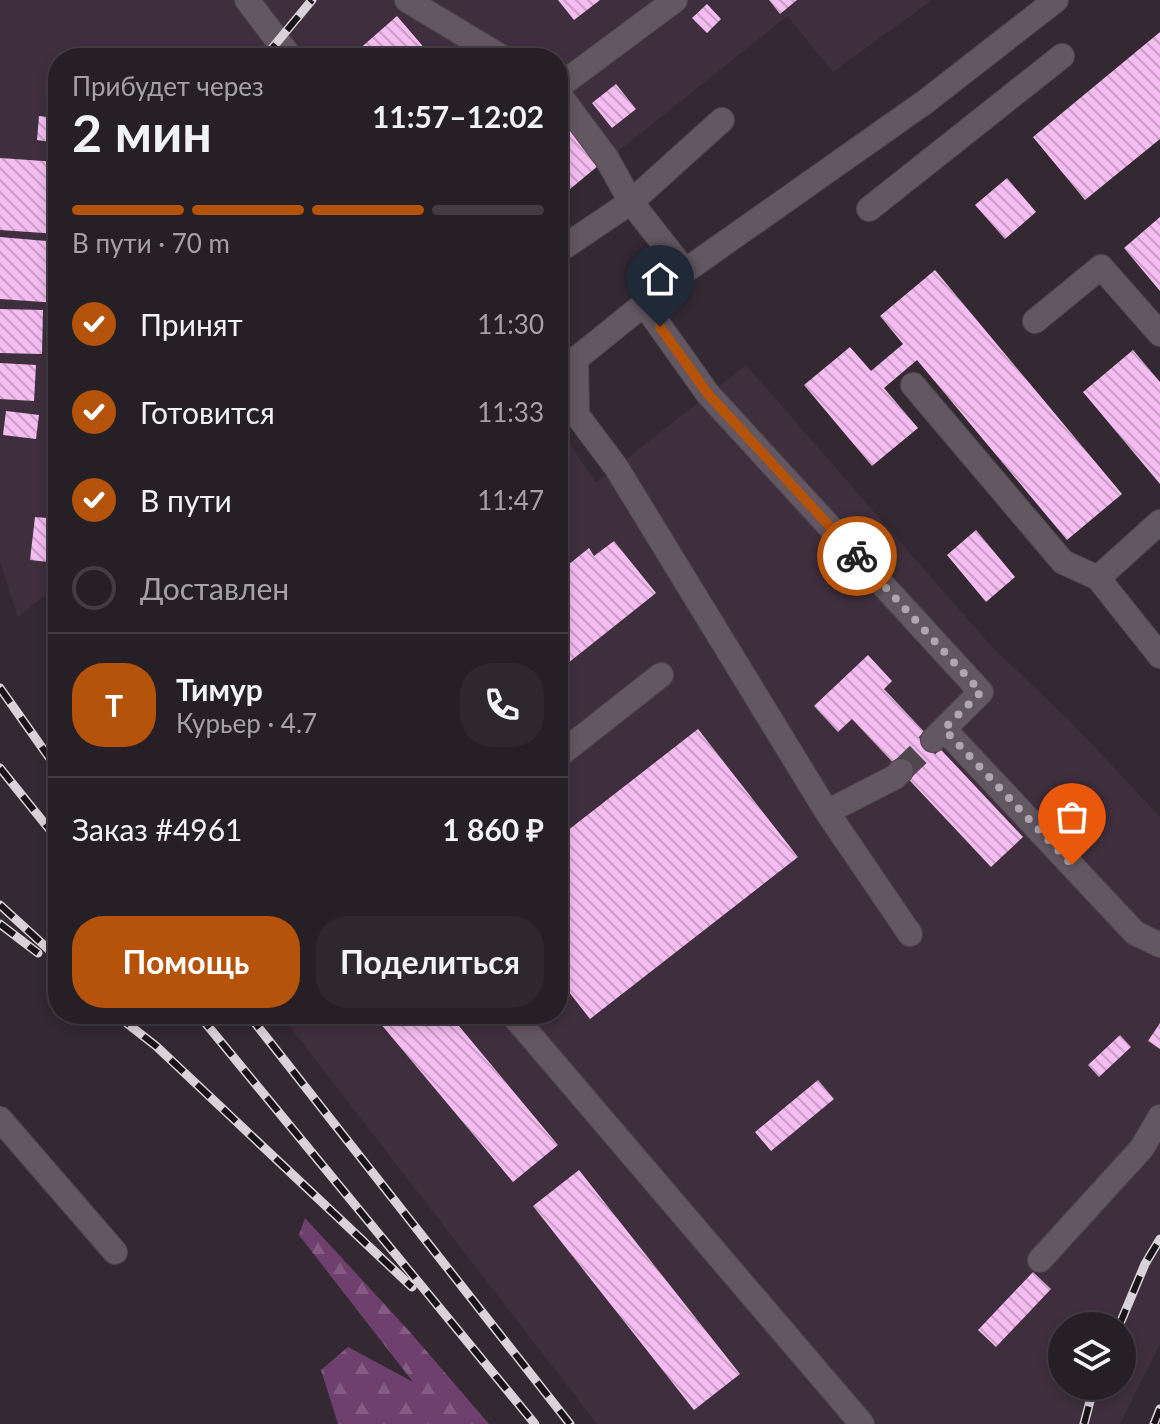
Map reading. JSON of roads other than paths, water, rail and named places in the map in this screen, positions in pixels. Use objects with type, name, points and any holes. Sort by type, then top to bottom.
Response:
[{"type":"street","points":[[247,0],[283,48]]},
{"type":"street","points":[[407,0],[486,48]]},
{"type":"street","points":[[568,82],[675,0]]},
{"type":"street","points":[[568,355],[925,102],[1056,0]]},
{"type":"street","points":[[869,209],[1062,56]]},
{"type":"street","points":[[568,104],[607,159],[631,202],[685,271]]},
{"type":"street","points":[[568,244],[631,202],[722,120]]},
{"type":"street","points":[[1035,321],[1101,267],[1160,334]]},
{"type":"street","points":[[644,304],[708,394],[981,692],[938,734],[1135,933],[1160,945]]},
{"type":"street","points":[[568,362],[577,415],[616,467],[827,812],[910,934]]},
{"type":"street","points":[[913,385],[1063,562],[1098,578],[1160,656]]},
{"type":"street","points":[[1098,578],[1160,522]]},
{"type":"street","points":[[568,748],[661,675]]},
{"type":"street","points":[[827,812],[901,771]]},
{"type":"street","points":[[521,1024],[862,1424]]},
{"type":"street","points":[[1040,1260],[1142,1148],[1160,1117]]},
{"type":"street","points":[[0,1119],[115,1252]]},
{"type":"tunnel","points":[[901,771],[933,740]]},
{"type":"railway","points":[[272,48],[312,0]]},
{"type":"railway","points":[[0,688],[48,756]]},
{"type":"railway","points":[[0,768],[48,828]]},
{"type":"railway","points":[[0,905],[48,949]]},
{"type":"railway","points":[[0,924],[38,953]]},
{"type":"railway","points":[[128,1024],[156,1046],[412,1287]]},
{"type":"railway","points":[[206,1024],[535,1424]]},
{"type":"railway","points":[[256,1024],[570,1424]]},
{"type":"railway","points":[[1125,1312],[1145,1264],[1160,1239]]},
{"type":"railway","points":[[1084,1424],[1090,1400]]},
{"type":"railway","points":[[1154,1424],[1160,1409]]}]
